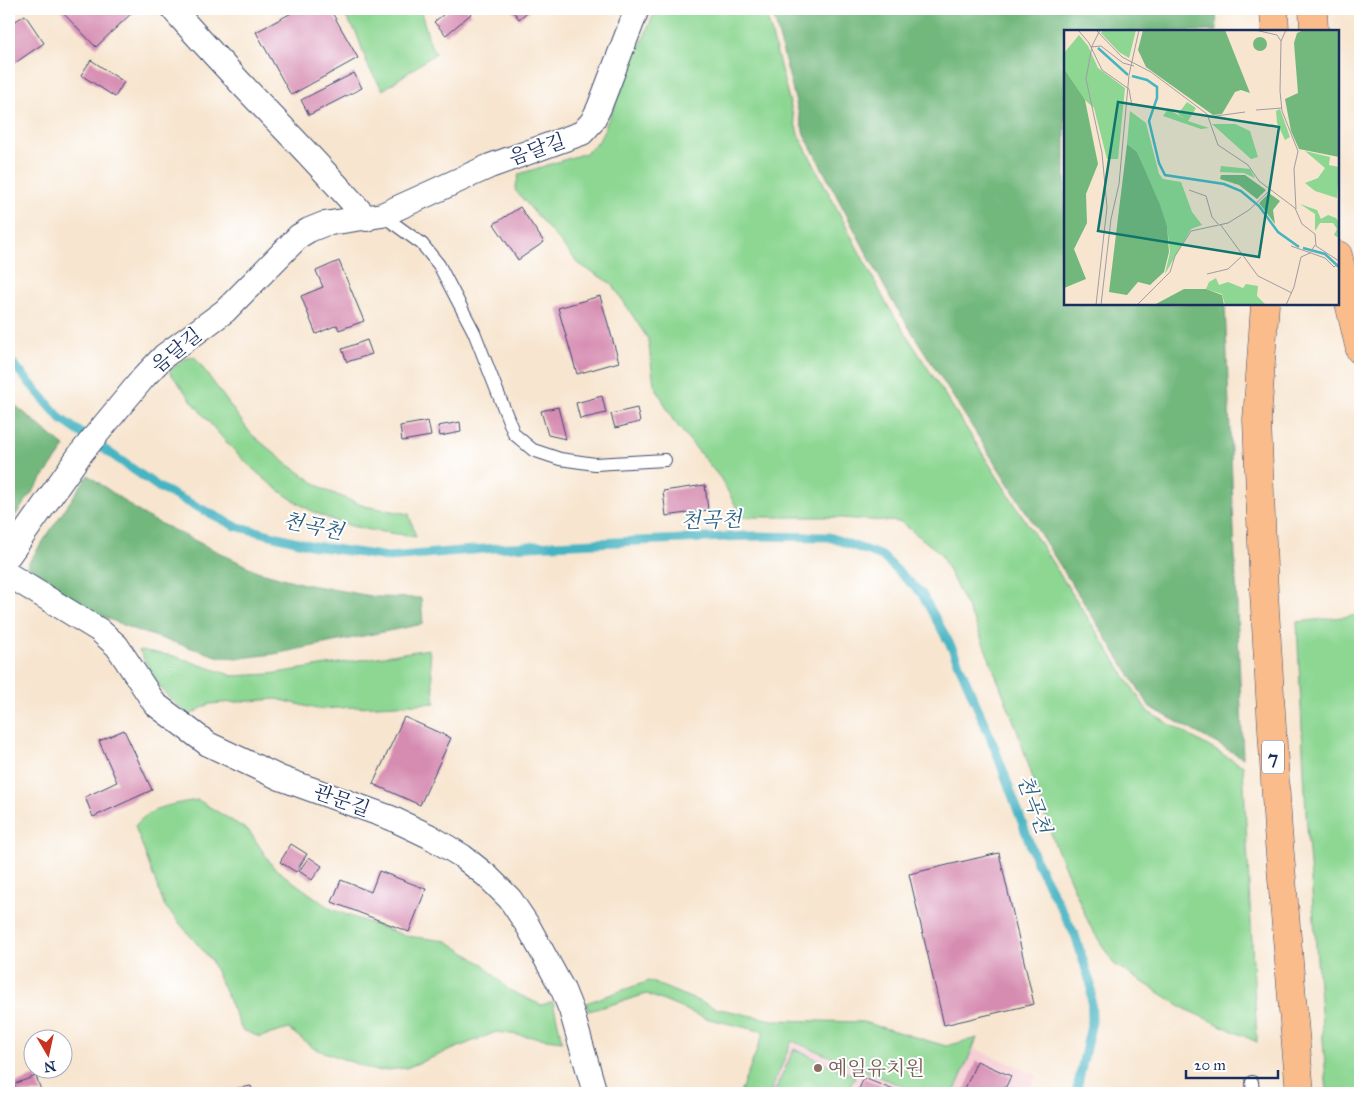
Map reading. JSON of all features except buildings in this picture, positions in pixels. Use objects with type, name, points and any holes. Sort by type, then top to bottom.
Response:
[{"type":"highway","points":[[1274,9],[1275,30]]},
{"type":"highway","points":[[1313,9],[1314,30]]},
{"type":"highway","points":[[1339,259],[1360,350]]},
{"type":"highway","name":"7","points":[[1265,305],[1257,420],[1278,831],[1300,1093]]},
{"type":"street","points":[[173,9],[238,82],[374,217]]},
{"type":"street","name":"음달길","points":[[9,555],[81,453],[113,413],[164,356],[225,312],[299,236],[324,224],[374,217],[490,166],[582,133],[592,122],[599,108],[637,9]]},
{"type":"street","name":"관문길","points":[[9,575],[99,630],[117,646],[155,704],[208,744],[280,778],[398,822],[462,856],[487,876],[515,906],[542,949],[563,990],[574,1018],[590,1092]]},
{"type":"lane","points":[[374,217],[422,244],[438,265],[474,332],[514,434],[533,450],[560,459],[595,464],[665,460]]},
{"type":"shaded area","name":"예일유치원","points":[[793,1043],[915,1093],[770,1093]]},
{"type":"shaded area","name":"예일유치원","points":[[973,1048],[1037,1075],[1028,1093],[955,1093]]},
{"type":"green space","points":[[340,9],[420,9],[431,46],[436,53],[383,90],[369,68],[356,32]]},
{"type":"green space","points":[[656,9],[765,9],[798,134],[886,303],[1148,712],[1243,766],[1257,1042],[1187,1010],[1114,964],[1090,926],[1054,842],[1016,727],[977,627],[940,553],[901,522],[826,517],[742,517],[721,479],[673,420],[654,384],[648,339],[612,284],[579,264],[515,190],[519,174],[586,153],[599,141]]},
{"type":"green space","points":[[772,9],[1216,9],[1217,30],[1064,30],[1064,305],[1225,305],[1243,758],[1150,707],[891,299],[804,134]]},
{"type":"green space","points":[[194,356],[251,434],[286,463],[325,490],[364,506],[409,514],[416,537],[363,529],[326,517],[299,504],[273,486],[250,466],[207,420],[169,371],[183,360]]},
{"type":"green space","points":[[9,400],[65,447],[9,524]]},
{"type":"green space","points":[[88,475],[145,516],[257,571],[304,584],[376,597],[421,598],[423,624],[274,654],[241,658],[220,657],[135,630],[90,611],[27,565]]},
{"type":"green space","points":[[1360,615],[1360,1093],[1327,1093],[1306,813],[1297,622]]},
{"type":"green space","points":[[429,649],[435,703],[317,709],[277,699],[209,704],[190,715],[166,694],[139,650],[174,656],[233,676],[270,674]]},
{"type":"green space","points":[[198,800],[249,831],[274,868],[331,909],[406,936],[447,941],[484,965],[509,990],[541,1005],[553,1002],[562,1041],[496,1032],[406,1068],[376,1071],[313,1048],[289,1029],[260,1037],[242,1030],[211,960],[164,905],[135,826],[141,819],[156,810]]},
{"type":"green space","points":[[649,981],[715,1008],[772,1020],[863,1022],[946,1046],[977,1038],[954,1093],[919,1093],[792,1041],[770,1093],[740,1093],[764,1032],[705,1018],[647,994],[589,1011],[586,1003]]},
{"type":"green space","name":"예일유치원","points":[[794,1049],[855,1076],[847,1093],[774,1093]]},
{"type":"waterway","name":"천곡천","points":[[9,359],[61,419],[160,488],[235,526],[314,546],[388,557],[509,547],[748,536],[829,537],[882,556],[922,594],[952,648],[994,746],[1037,863],[1075,935],[1091,985],[1092,1021],[1076,1093]]},
{"type":"place","name":"예일유치원","points":[[818,1068]]}]
